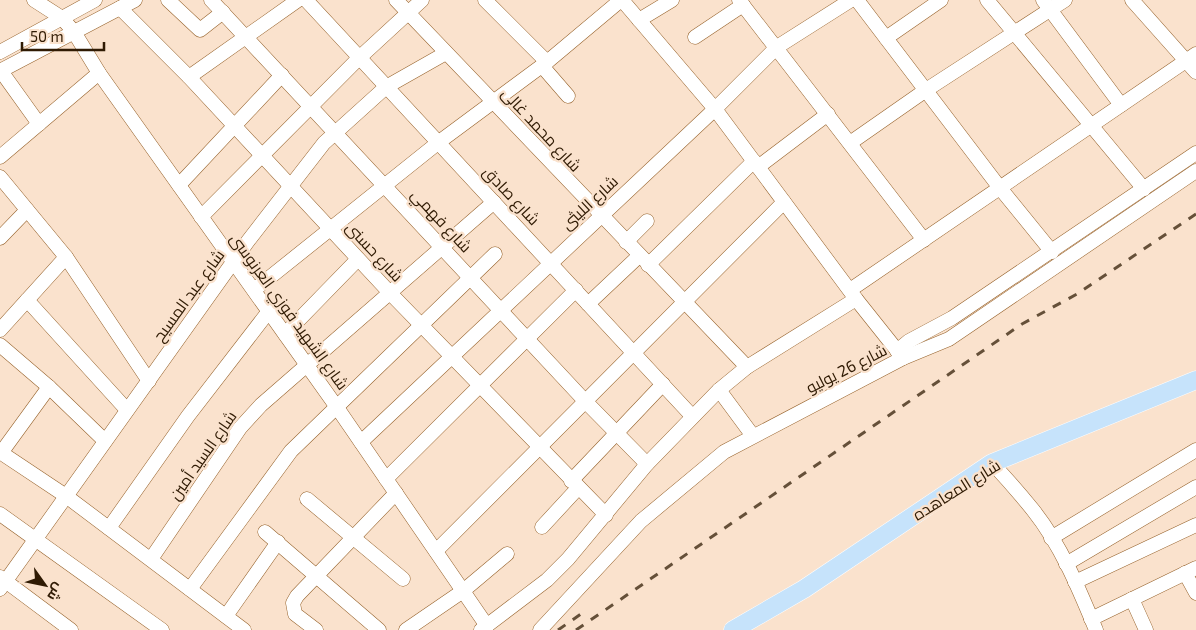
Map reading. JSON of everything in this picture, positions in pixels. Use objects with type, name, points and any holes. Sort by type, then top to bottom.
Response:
[{"type":"main road","name":"شارع المعاهده","points":[[733,630],[804,589],[992,463],[1194,386]]},
{"type":"street","name":"شارع الشهيد فوزي العرنوسى","points":[[34,0],[62,18],[74,32],[99,73],[336,406],[463,590],[484,628]]},
{"type":"street","points":[[39,124],[0,71],[135,0]]},
{"type":"street","points":[[168,0],[200,30],[224,12]]},
{"type":"street","name":"شارع فهمي","points":[[211,0],[444,247],[615,433],[647,464]]},
{"type":"street","points":[[189,77],[298,0]]},
{"type":"street","name":"شارع صادق","points":[[306,0],[358,59],[439,142],[692,416]]},
{"type":"street","name":"شارع محمد غالى","points":[[396,0],[600,216],[747,367]]},
{"type":"street","points":[[201,217],[358,59],[422,0]]},
{"type":"street","points":[[485,0],[544,64],[568,96]]},
{"type":"street","points":[[254,290],[439,142],[544,64],[621,0],[715,109],[853,295],[900,354]]},
{"type":"street","points":[[639,20],[672,0]]},
{"type":"street","name":"شارع الليثى","points":[[361,442],[500,309],[715,109],[777,47],[851,0]]},
{"type":"street","points":[[857,0],[1000,188],[1052,252]]},
{"type":"street","points":[[886,38],[941,0]]},
{"type":"street","points":[[987,0],[1144,189]]},
{"type":"street","points":[[850,143],[926,90],[1015,33],[1047,5],[1065,0]]},
{"type":"street","points":[[1132,0],[1191,57],[1196,72]]},
{"type":"street","points":[[1,49],[62,18],[86,2]]},
{"type":"street","points":[[694,38],[741,2],[924,240]]},
{"type":"street","points":[[1047,5],[1121,105]]},
{"type":"street","name":"شارع حسنى","points":[[120,8],[189,77],[479,386],[606,515]]},
{"type":"street","name":"شارع عبد المسيح","points":[[2,582],[36,538],[233,263],[324,143],[386,87],[446,53]]},
{"type":"street","points":[[484,628],[547,580],[606,515],[647,464],[692,416],[747,367],[853,295],[924,240],[1191,57]]},
{"type":"street","points":[[0,157],[99,73]]},
{"type":"street","points":[[179,185],[282,75]]},
{"type":"street","points":[[588,304],[644,261],[756,164],[828,114]]},
{"type":"street","name":"شارع 26 يوليو","points":[[900,354],[909,341],[952,318],[1196,153]]},
{"type":"street","name":"شارع 26 يوليو","points":[[540,630],[641,521],[724,452],[900,354],[934,347],[963,331],[1196,171]]},
{"type":"street","points":[[0,177],[66,257],[149,380]]},
{"type":"street","name":"شارع السيد أمين","points":[[151,560],[240,428],[261,405],[391,294],[494,202]]},
{"type":"street","points":[[436,551],[784,202]]},
{"type":"street","points":[[0,238],[27,210]]},
{"type":"street","points":[[626,242],[647,221]]},
{"type":"street","points":[[190,589],[277,468],[336,406],[495,254]]},
{"type":"street","points":[[0,330],[66,257]]},
{"type":"street","points":[[285,334],[358,258]]},
{"type":"street","points":[[386,479],[576,290]]},
{"type":"street","points":[[27,300],[128,410]]},
{"type":"street","points":[[110,528],[188,416],[269,311]]},
{"type":"street","points":[[0,345],[50,387],[105,441]]},
{"type":"street","points":[[542,527],[615,433],[663,384]]},
{"type":"street","points":[[50,387],[1,452],[110,528],[244,630]]},
{"type":"street","points":[[719,390],[753,436]]},
{"type":"street","points":[[1051,538],[1196,450]]},
{"type":"street","points":[[992,463],[1034,511],[1066,564],[1094,625],[1132,599],[1190,570],[1196,593]]},
{"type":"street","points":[[1066,564],[1196,487]]},
{"type":"street","points":[[316,630],[295,614],[293,608],[297,596],[396,493]]},
{"type":"street","points":[[306,499],[403,579]]},
{"type":"street","points":[[0,514],[162,630]]},
{"type":"street","points":[[1075,582],[1196,524]]},
{"type":"street","points":[[264,532],[317,575],[379,630]]},
{"type":"street","points":[[226,616],[278,542]]},
{"type":"street","points":[[406,630],[463,590],[507,554]]},
{"type":"street","points":[[2,582],[71,630]]},
{"type":"street","points":[[1132,599],[1146,630]]},
{"type":"railway","points":[[576,630],[1022,324],[1077,294],[1196,214]]},
{"type":"railway","points":[[558,630],[581,614]]}]
